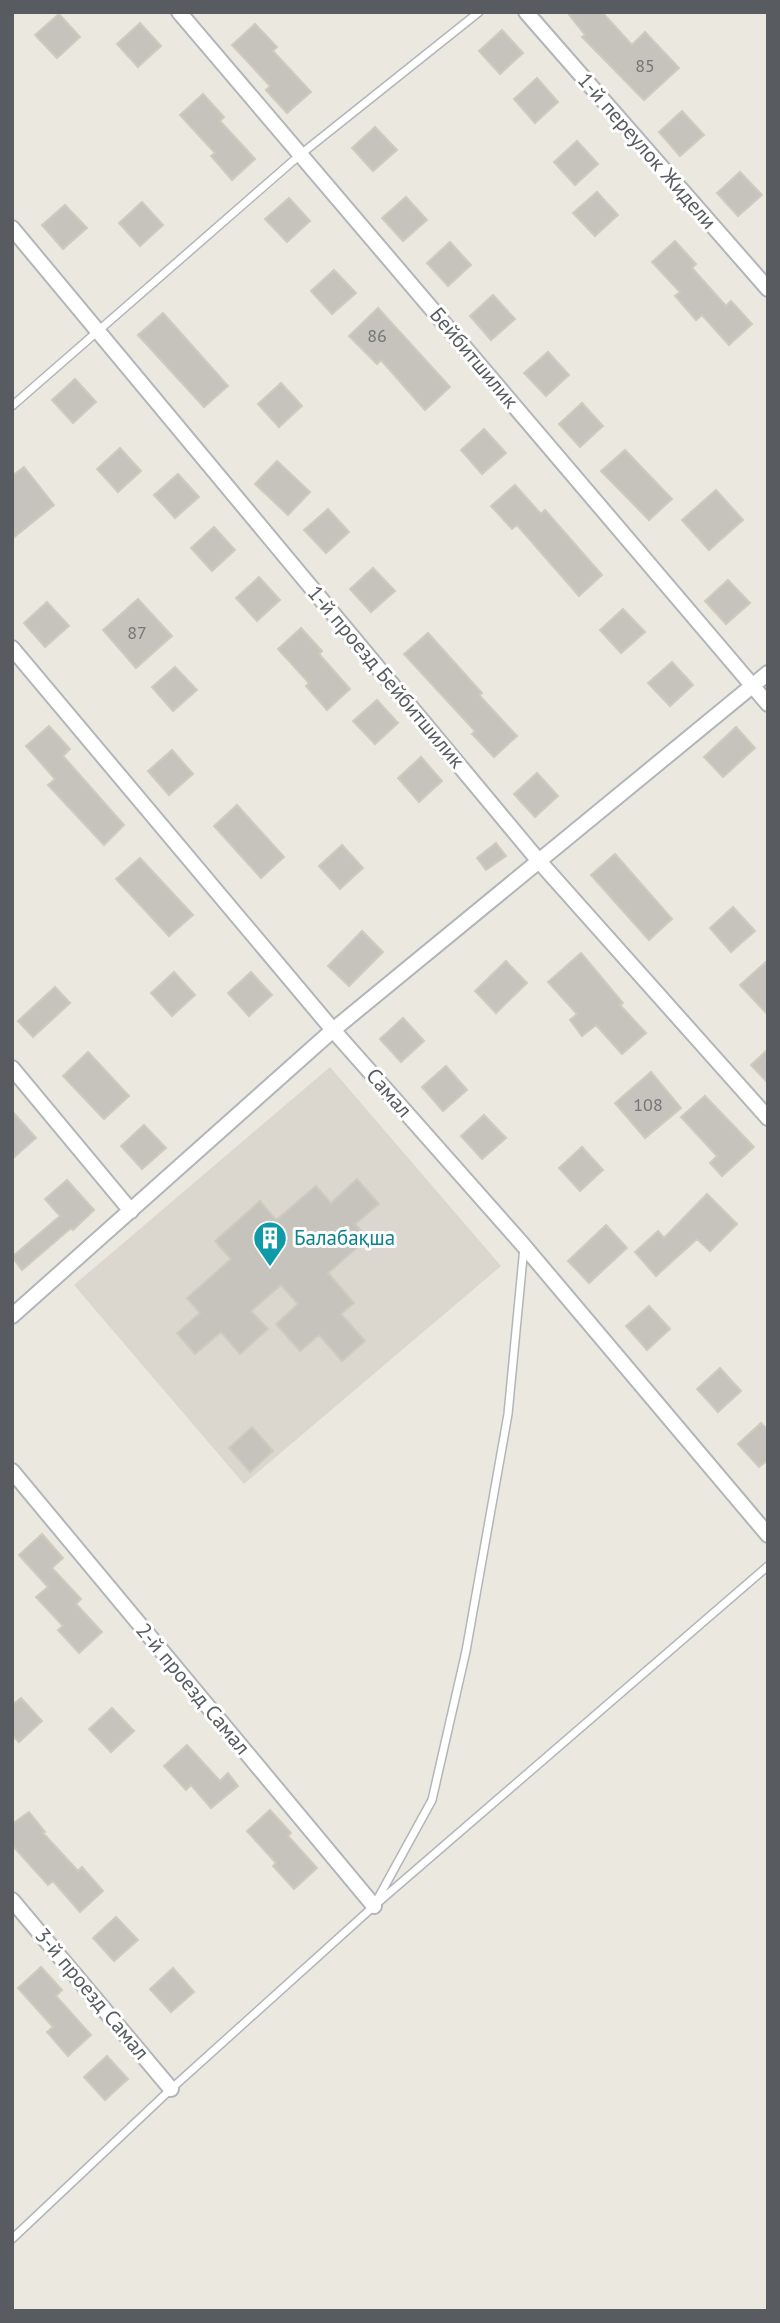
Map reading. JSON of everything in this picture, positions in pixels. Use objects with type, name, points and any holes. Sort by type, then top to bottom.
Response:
[{"type":"street","name":"Бейбитшилик","points":[[179,12],[768,704]]},
{"type":"street","name":"1-й переулок Жидели","points":[[526,12],[768,289]]},
{"type":"street","name":"1-й проезд Бейбитшилик","points":[[12,228],[538,860],[768,1118]]},
{"type":"street","name":"Самал","points":[[12,648],[333,1030],[524,1246],[768,1535]]},
{"type":"street","points":[[12,1316],[333,1030],[768,673]]},
{"type":"street","points":[[12,1068],[131,1211]]},
{"type":"street","name":"2-й проезд Самал","points":[[12,1471],[374,1906]]},
{"type":"street","name":"3-й проезд Самал","points":[[12,1900],[171,2089]]},
{"type":"lane","points":[[12,406],[301,154],[479,12]]},
{"type":"lane","points":[[374,1906],[432,1800],[466,1651],[508,1414],[524,1246]]},
{"type":"lane","points":[[12,2239],[171,2089],[374,1906],[768,1566]]},
{"type":"shaded area","points":[[330,1067],[501,1266],[244,1484],[74,1285]]},
{"type":"building","points":[[567,12],[602,12],[632,45],[645,32],[679,68],[644,100],[582,37],[585,35]]},
{"type":"building","points":[[59,14],[80,37],[57,58],[35,35]]},
{"type":"building","points":[[140,23],[161,46],[138,67],[117,44]]},
{"type":"building","points":[[255,24],[277,47],[273,51],[311,92],[287,113],[266,90],[270,86],[232,45]]},
{"type":"building","points":[[502,30],[523,53],[500,74],[479,51]]},
{"type":"building","points":[[537,78],[558,102],[535,123],[514,99]]},
{"type":"building","points":[[203,94],[224,117],[220,121],[255,159],[232,180],[211,156],[215,153],[180,115]]},
{"type":"building","points":[[682,111],[704,135],[680,156],[659,132]]},
{"type":"building","points":[[375,127],[397,150],[373,171],[352,148]]},
{"type":"building","points":[[577,141],[598,164],[575,185],[554,162]]},
{"type":"building","points":[[740,172],[762,195],[738,216],[717,193]]},
{"type":"building","points":[[597,192],[618,215],[595,236],[573,213]]},
{"type":"building","points":[[406,197],[427,220],[403,241],[382,218]]},
{"type":"building","points":[[289,198],[310,221],[287,242],[265,219]]},
{"type":"building","points":[[142,202],[163,225],[140,246],[119,223]]},
{"type":"building","points":[[65,205],[87,228],[63,249],[42,225]]},
{"type":"building","points":[[675,241],[696,264],[692,268],[726,306],[731,301],[752,324],[729,345],[702,315],[696,320],[675,296],[680,292],[652,262]]},
{"type":"building","points":[[450,242],[471,265],[448,286],[427,263]]},
{"type":"building","points":[[334,270],[356,293],[332,314],[311,291]]},
{"type":"building","points":[[493,295],[515,319],[491,340],[470,316]]},
{"type":"building","points":[[378,308],[450,387],[425,410],[381,360],[377,364],[349,336]]},
{"type":"building","points":[[163,313],[228,386],[204,407],[138,335]]},
{"type":"building","points":[[548,352],[569,375],[546,396],[524,373]]},
{"type":"building","points":[[75,379],[96,402],[73,423],[52,400]]},
{"type":"building","points":[[281,383],[302,406],[279,427],[258,404]]},
{"type":"building","points":[[582,403],[603,426],[580,447],[559,424]]},
{"type":"building","points":[[484,429],[506,453],[482,474],[461,450]]},
{"type":"building","points":[[120,448],[141,471],[118,492],[97,469]]},
{"type":"building","points":[[625,450],[672,499],[649,520],[601,471]]},
{"type":"building","points":[[277,461],[310,492],[288,515],[255,484]]},
{"type":"building","points":[[24,467],[54,505],[12,539],[12,476]]},
{"type":"building","points":[[178,474],[199,497],[175,518],[154,495]]},
{"type":"building","points":[[515,485],[541,514],[545,510],[602,575],[579,596],[517,525],[512,529],[491,506]]},
{"type":"building","points":[[716,490],[743,520],[709,550],[682,520]]},
{"type":"building","points":[[328,509],[349,532],[326,553],[304,530]]},
{"type":"building","points":[[214,527],[235,550],[212,571],[191,548]]},
{"type":"building","points":[[373,568],[395,591],[371,612],[350,589]]},
{"type":"building","points":[[259,577],[280,600],[257,621],[236,598]]},
{"type":"building","points":[[728,580],[750,603],[726,624],[705,601]]},
{"type":"building","points":[[138,599],[172,636],[136,668],[103,630]]},
{"type":"building","points":[[47,602],[69,626],[45,647],[24,623]]},
{"type":"building","points":[[623,609],[645,632],[621,653],[600,630]]},
{"type":"building","points":[[301,628],[322,651],[319,654],[350,689],[327,710],[306,686],[309,683],[278,649]]},
{"type":"building","points":[[428,633],[517,736],[494,757],[472,734],[475,731],[404,654]]},
{"type":"building","points":[[672,662],[693,685],[670,706],[648,683]]},
{"type":"building","points":[[175,667],[197,690],[173,711],[152,687]]},
{"type":"building","points":[[377,700],[398,723],[375,744],[353,721]]},
{"type":"building","points":[[49,726],[70,749],[63,756],[124,825],[104,845],[48,785],[55,779],[26,746]]},
{"type":"building","points":[[736,727],[755,748],[723,777],[704,757]]},
{"type":"building","points":[[172,750],[193,774],[169,795],[148,771]]},
{"type":"building","points":[[421,757],[442,781],[419,802],[398,778]]},
{"type":"building","points":[[537,773],[558,796],[535,817],[514,794]]},
{"type":"building","points":[[237,805],[284,857],[261,878],[214,826]]},
{"type":"building","points":[[496,843],[506,856],[486,870],[477,858]]},
{"type":"building","points":[[342,845],[363,868],[340,889],[319,866]]},
{"type":"building","points":[[615,854],[672,919],[649,940],[591,875]]},
{"type":"building","points":[[140,858],[193,915],[169,936],[116,879]]},
{"type":"building","points":[[733,907],[755,931],[731,952],[710,928]]},
{"type":"building","points":[[362,931],[383,952],[349,986],[328,966]]},
{"type":"building","points":[[581,953],[623,1003],[620,1005],[646,1033],[622,1054],[596,1025],[582,1036],[570,1020],[577,1014],[548,982]]},
{"type":"building","points":[[768,960],[768,1015],[740,985]]},
{"type":"building","points":[[506,961],[527,983],[496,1013],[475,991]]},
{"type":"building","points":[[174,972],[195,995],[172,1016],[151,993]]},
{"type":"building","points":[[251,972],[272,995],[249,1016],[228,993]]},
{"type":"building","points":[[55,987],[70,1003],[33,1037],[18,1021]]},
{"type":"building","points":[[403,1018],[424,1041],[401,1062],[380,1039]]},
{"type":"building","points":[[768,1049],[768,1083],[751,1065]]},
{"type":"building","points":[[88,1052],[129,1096],[104,1119],[63,1076]]},
{"type":"building","points":[[446,1066],[467,1090],[443,1111],[422,1087]]},
{"type":"building","points":[[651,1072],[681,1108],[645,1138],[615,1103]]},
{"type":"building","points":[[705,1096],[754,1147],[722,1176],[710,1163],[717,1156],[681,1117]]},
{"type":"building","points":[[12,1111],[36,1138],[12,1159]]},
{"type":"building","points":[[484,1115],[506,1138],[482,1159],[461,1136]]},
{"type":"building","points":[[144,1125],[166,1148],[142,1169],[121,1146]]},
{"type":"building","points":[[582,1147],[603,1170],[580,1191],[559,1168]]},
{"type":"building","name":"Балабақша","points":[[357,1179],[379,1204],[355,1224],[368,1238],[328,1273],[354,1303],[341,1314],[365,1341],[342,1361],[319,1335],[300,1351],[276,1324],[298,1304],[281,1285],[251,1311],[268,1329],[240,1354],[221,1332],[195,1354],[177,1333],[200,1313],[187,1298],[231,1259],[215,1241],[260,1201],[276,1220],[316,1186],[331,1203]]},
{"type":"building","points":[[67,1180],[94,1210],[22,1270],[12,1257],[60,1216],[45,1199]]},
{"type":"building","points":[[707,1194],[737,1224],[710,1251],[697,1239],[656,1276],[635,1252],[658,1231],[664,1238]]},
{"type":"building","points":[[606,1225],[627,1248],[589,1283],[568,1261]]},
{"type":"building","points":[[649,1306],[670,1329],[647,1350],[626,1326]]},
{"type":"building","points":[[720,1368],[741,1391],[718,1412],[697,1389]]},
{"type":"building","points":[[761,1423],[768,1430],[768,1460],[759,1467],[738,1444]]},
{"type":"building","points":[[252,1427],[273,1451],[250,1472],[229,1448]]},
{"type":"building","points":[[42,1534],[63,1558],[52,1568],[81,1599],[76,1604],[102,1632],[79,1653],[58,1630],[63,1626],[36,1597],[48,1587],[19,1555]]},
{"type":"building","points":[[21,1698],[42,1721],[19,1742],[12,1735],[12,1705]]},
{"type":"building","points":[[112,1708],[134,1731],[111,1752],[89,1729]]},
{"type":"building","points":[[187,1745],[220,1781],[228,1773],[238,1786],[211,1808],[191,1785],[186,1790],[164,1766]]},
{"type":"building","points":[[270,1810],[291,1833],[288,1836],[317,1868],[294,1889],[273,1866],[276,1863],[247,1831]]},
{"type":"building","points":[[29,1812],[45,1832],[43,1833],[78,1871],[82,1867],[103,1891],[80,1912],[53,1881],[48,1885],[12,1845],[12,1824]]},
{"type":"building","points":[[116,1917],[138,1940],[114,1961],[93,1938]]},
{"type":"building","points":[[41,1967],[62,1990],[56,1996],[91,2035],[68,2056],[47,2032],[53,2027],[18,1988]]},
{"type":"building","points":[[173,1968],[194,1992],[171,2012],[150,1989]]},
{"type":"building","points":[[107,2056],[128,2079],[105,2100],[84,2077]]},
{"type":"place","name":"Балабақша","points":[[270,1268]]}]
